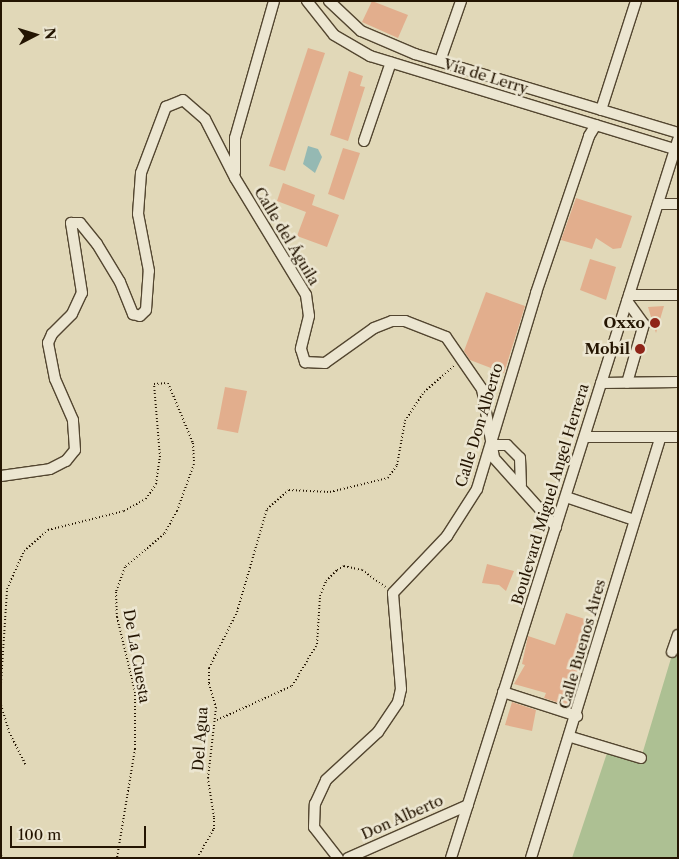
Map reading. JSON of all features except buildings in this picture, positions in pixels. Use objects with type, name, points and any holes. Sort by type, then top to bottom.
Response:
[{"type":"street","name":"Calle del Águila","points":[[274,1],[235,138],[235,178],[306,295],[309,316],[301,349],[305,362],[325,362],[374,328],[398,320],[446,337],[463,357],[482,389],[494,458],[522,485],[556,527]]},
{"type":"street","name":"Vía de Lerry","points":[[307,1],[339,39],[391,62],[596,125],[676,144]]},
{"type":"street","name":"Vía de Lerry","points":[[329,1],[361,31],[415,54],[678,133]]},
{"type":"street","points":[[440,61],[461,1]]},
{"type":"street","points":[[601,110],[636,1]]},
{"type":"street","points":[[411,68],[415,54]]},
{"type":"street","points":[[364,141],[391,62]]},
{"type":"street","points":[[1,476],[50,469],[66,462],[75,450],[73,420],[55,380],[48,343],[52,334],[72,314],[82,293],[80,256],[71,224],[80,223],[97,244],[120,282],[130,311],[137,316],[146,310],[149,283],[138,214],[141,173],[153,136],[170,104],[187,101],[200,112],[235,178]]},
{"type":"street","name":"Calle Don Alberto","points":[[393,593],[461,517],[477,490],[589,136],[596,125]]},
{"type":"street","name":"Boulevard Miguel Angel Herrera","points":[[451,858],[676,144]]},
{"type":"street","points":[[658,204],[678,204]]},
{"type":"street","points":[[627,383],[644,324],[628,298],[678,295]]},
{"type":"street","points":[[601,383],[678,382]]},
{"type":"street","points":[[585,437],[678,437]]},
{"type":"street","name":"Calle Buenos Aires","points":[[532,858],[571,737],[634,520],[660,438]]},
{"type":"street","points":[[492,442],[507,445],[520,458],[522,485]]},
{"type":"street","points":[[566,497],[634,520]]},
{"type":"street","points":[[338,858],[314,827],[315,804],[326,780],[378,732],[398,702],[400,689],[393,593]]},
{"type":"street","points":[[672,652],[678,635]]},
{"type":"street","points":[[503,692],[577,716]]},
{"type":"street","points":[[571,737],[641,758]]},
{"type":"street","name":"Don Alberto","points":[[348,858],[468,805]]},
{"type":"path","name":"Del Agua","points":[[197,858],[214,829],[208,778],[216,720],[209,668],[217,646],[237,612],[267,509],[289,490],[330,492],[388,478],[398,465],[404,421],[414,405],[463,357]]},
{"type":"path","name":"De La Cuesta","points":[[1,683],[7,589],[24,551],[48,530],[124,511],[146,499],[156,484],[160,457],[154,384],[168,383],[193,442],[194,464],[178,511],[164,534],[125,567],[116,592],[117,617],[135,692],[135,749],[117,858]]},
{"type":"path","points":[[216,720],[292,686],[317,644],[320,596],[326,581],[337,570],[344,566],[362,570],[393,593]]},
{"type":"path","points":[[1,706],[9,732],[26,766]]},
{"type":"green space","points":[[678,635],[678,858],[572,858],[608,750],[641,758]]},
{"type":"water","points":[[308,146],[318,149],[322,157],[315,173],[303,164]]},
{"type":"place","name":"Oxxo","points":[[655,323]]},
{"type":"place","name":"Mobil","points":[[640,349]]}]
